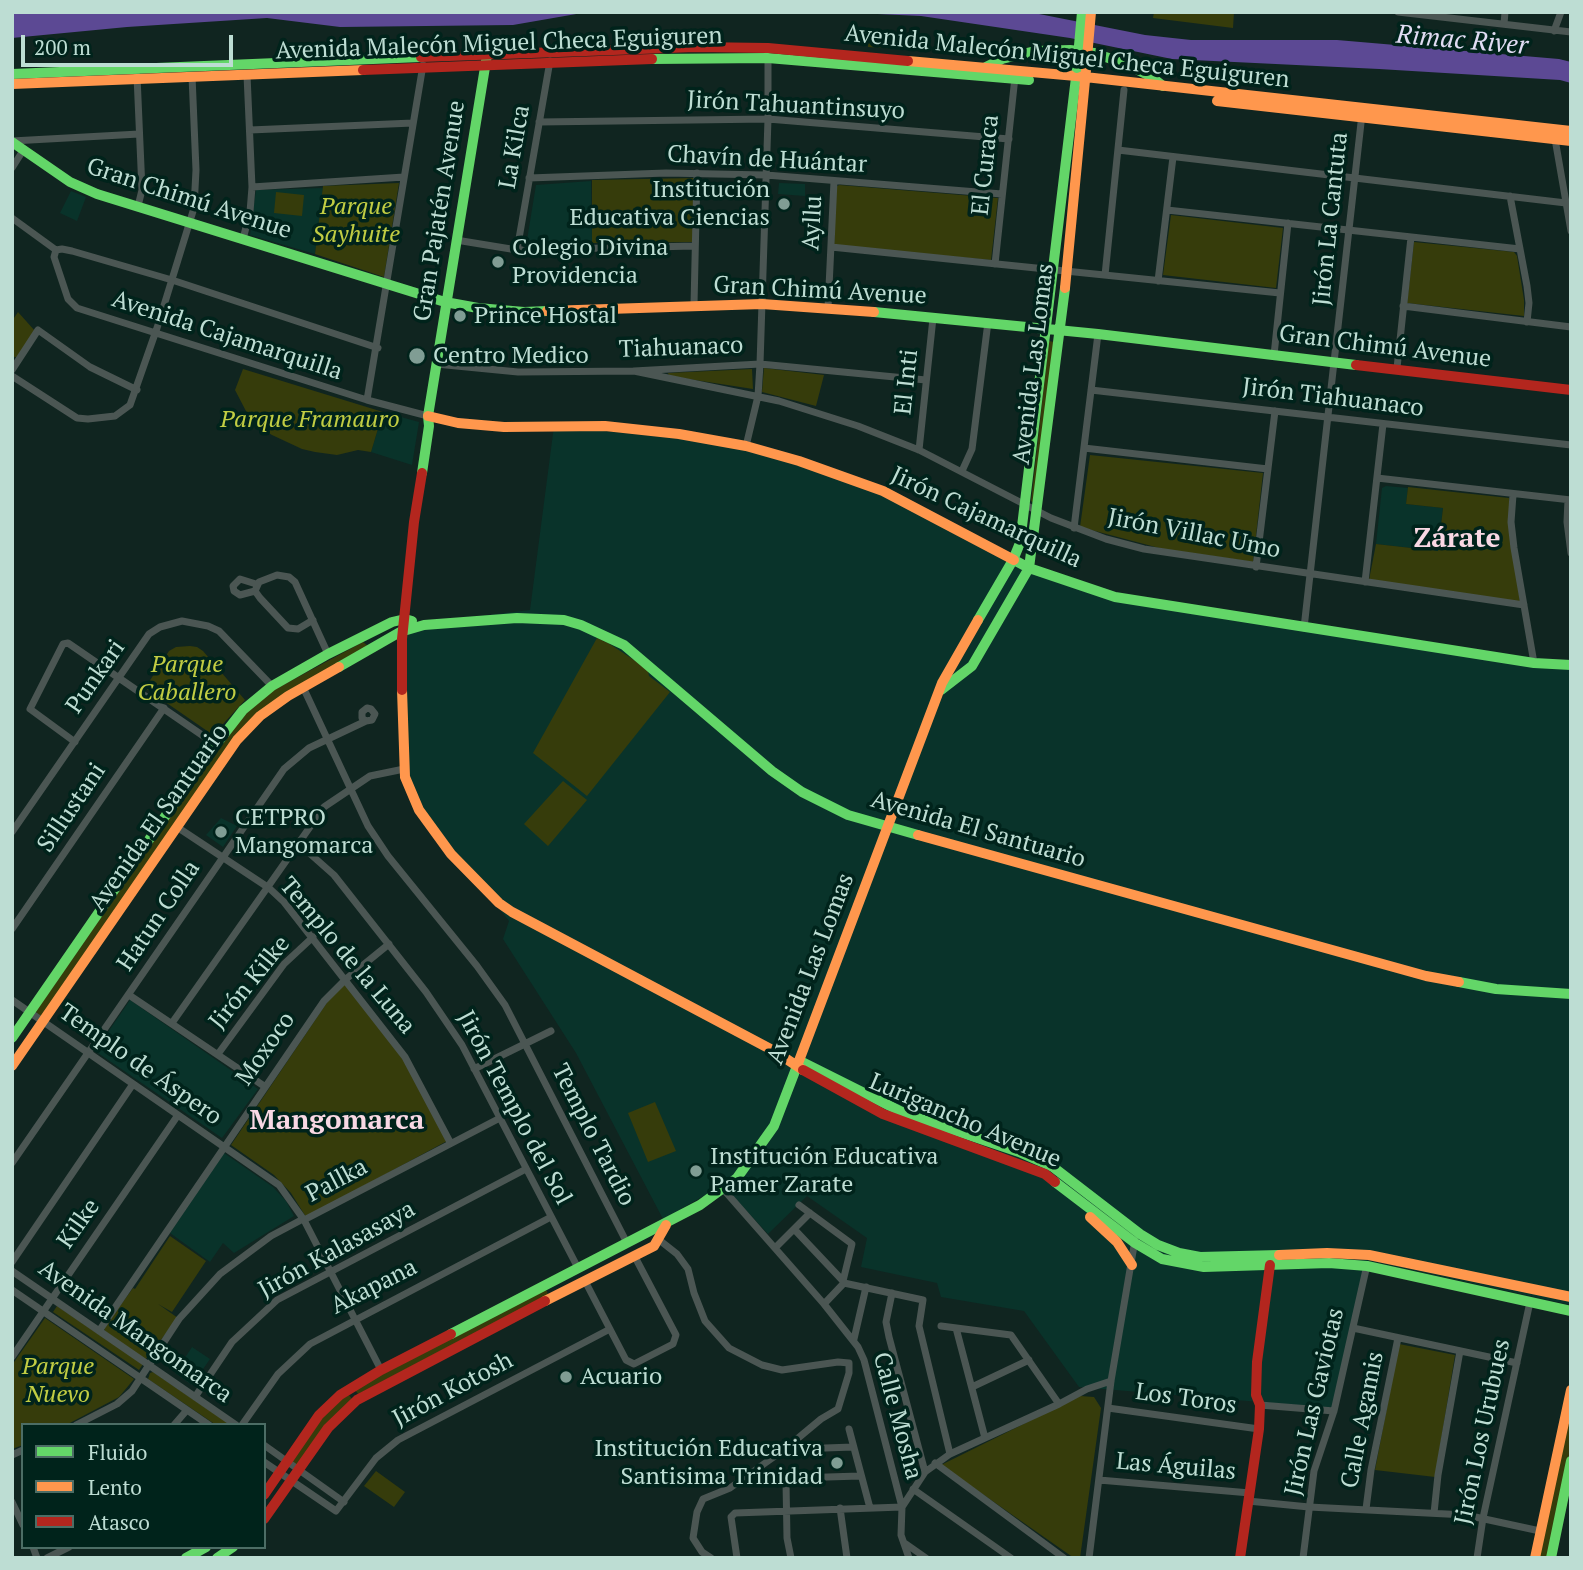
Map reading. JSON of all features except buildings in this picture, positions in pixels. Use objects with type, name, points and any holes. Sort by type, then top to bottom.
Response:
[{"type":"main road","name":"Avenida Las Lomas","points":[[941,691],[972,666],[1029,568],[1067,271],[1082,12]]},
{"type":"main road","name":"Avenida Las Lomas","points":[[266,1492],[319,1415],[350,1389],[547,1283],[668,1223],[723,1189],[747,1167],[774,1126],[942,683],[999,586],[1020,543],[1052,270],[1091,12]]},
{"type":"main road","name":"Avenida Malecón Miguel Checa Eguiguren","points":[[550,57],[695,47],[768,48],[985,67],[1015,75]]},
{"type":"main road","points":[[985,67],[1002,58],[1035,51],[1070,50],[1094,53],[1126,64],[1164,86]]},
{"type":"main road","name":"Avenida Malecón Miguel Checa Eguiguren","points":[[12,84],[136,73],[192,76],[247,74],[486,59],[768,58],[1080,77],[1571,141]]},
{"type":"main road","name":"Gran Pajatén Avenue","points":[[402,628],[414,522],[429,426],[428,416],[486,59]]},
{"type":"main road","name":"Avenida Malecón Miguel Checa Eguiguren","points":[[12,74],[136,73],[423,63]]},
{"type":"main road","name":"Avenida Malecón Miguel Checa Eguiguren","points":[[1080,77],[1124,90],[1571,131]]},
{"type":"main road","name":"Gran Chimú Avenue","points":[[12,141],[58,175],[83,189],[445,302],[478,308],[524,312],[762,304],[828,308],[1098,334],[1571,390]]},
{"type":"main road","name":"Jirón Cajamarquilla","points":[[428,416],[458,423],[504,427],[605,426],[689,435],[746,446],[799,461],[883,491],[1029,568],[1079,586],[1140,603],[1534,663],[1571,665]]},
{"type":"main road","points":[[999,586],[1007,587],[1013,594]]},
{"type":"main road","name":"Avenida El Santuario","points":[[12,1038],[215,744],[243,710],[268,689],[328,654],[402,628],[537,618],[564,620],[597,631],[624,645],[754,757],[802,792],[848,815],[1415,974],[1496,989],[1571,994]]},
{"type":"main road","name":"Avenida El Santuario","points":[[12,1066],[237,740],[274,705],[402,628]]},
{"type":"main road","name":"Lurigancho Avenue","points":[[402,628],[404,769],[408,787],[436,835],[499,903],[523,918],[796,1063],[1045,1174],[1135,1243],[1162,1259],[1190,1266],[1368,1260],[1529,1308],[1571,1311]]},
{"type":"main road","points":[[268,689],[274,705]]},
{"type":"main road","points":[[204,760],[217,768]]},
{"type":"main road","name":"Lurigancho Avenue","points":[[975,1142],[1053,1167],[1135,1230],[1168,1249],[1200,1257],[1327,1253],[1571,1297]]},
{"type":"main road","points":[[1077,1197],[1087,1214],[1117,1242],[1132,1265]]},
{"type":"main road","name":"Avenida Las Lomas","points":[[266,1516],[333,1422],[357,1400],[554,1296],[635,1257],[654,1245],[668,1223]]},
{"type":"main road","points":[[603,1255],[610,1269]]},
{"type":"main road","points":[[1240,1558],[1259,1429],[1257,1362],[1270,1265]]},
{"type":"main road","points":[[547,1283],[554,1296]]},
{"type":"main road","points":[[350,1389],[357,1400]]},
{"type":"main road","points":[[1535,1558],[1571,1390]]},
{"type":"main road","points":[[1551,1558],[1571,1461]]},
{"type":"main road","points":[[186,1558],[202,1549]]},
{"type":"main road","points":[[217,1558],[232,1552]]},
{"type":"street","points":[[1398,12],[1451,15],[1571,32]]},
{"type":"street","points":[[1504,24],[1505,12]]},
{"type":"street","points":[[1554,30],[1560,13]]},
{"type":"street","name":"La Kilca","points":[[517,250],[550,57]]},
{"type":"street","points":[[746,446],[758,396],[760,364],[768,58]]},
{"type":"street","points":[[367,400],[423,63]]},
{"type":"street","points":[[136,73],[142,190],[138,206]]},
{"type":"street","points":[[243,239],[250,212],[252,187],[247,74]]},
{"type":"street","name":"El Curaca","points":[[995,264],[1015,75]]},
{"type":"street","points":[[12,376],[77,418],[115,416],[130,405],[190,223],[196,184],[192,76]]},
{"type":"street","points":[[1105,275],[1124,90]]},
{"type":"street","name":"Jirón La Cantuta","points":[[1304,628],[1362,112]]},
{"type":"street","name":"Jirón Tahuantinsuyo","points":[[539,122],[768,119],[1009,139]]},
{"type":"street","points":[[250,130],[413,123]]},
{"type":"street","points":[[12,141],[139,134]]},
{"type":"street","points":[[1555,139],[1571,230]]},
{"type":"street","points":[[12,168],[24,149]]},
{"type":"street","points":[[1118,150],[1566,203]]},
{"type":"street","points":[[1158,281],[1173,157]]},
{"type":"street","points":[[694,305],[697,173]]},
{"type":"street","name":"Chavín de Huántar","points":[[529,178],[697,173],[766,175],[1002,194]]},
{"type":"street","points":[[252,187],[404,177]]},
{"type":"street","name":"Ayllu","points":[[828,308],[834,181]]},
{"type":"street","points":[[1510,196],[1529,303],[1527,322]]},
{"type":"street","points":[[1167,210],[1520,249]]},
{"type":"street","points":[[12,218],[56,250],[72,251],[172,281],[377,348]]},
{"type":"street","points":[[1274,355],[1288,223]]},
{"type":"street","points":[[1397,368],[1411,237]]},
{"type":"street","points":[[456,240],[517,250],[695,246]]},
{"type":"street","points":[[831,247],[1280,293]]},
{"type":"street","name":"Avenida Cajamarquilla","points":[[56,250],[54,257],[71,304],[77,308],[367,400],[428,416]]},
{"type":"street","points":[[1403,306],[1571,327]]},
{"type":"street","name":"El Inti","points":[[919,450],[933,318]]},
{"type":"street","points":[[962,471],[972,449],[988,322]]},
{"type":"street","points":[[12,370],[38,330],[90,367],[137,390]]},
{"type":"street","points":[[1074,528],[1098,334]]},
{"type":"street","name":"Tiahuanaco","points":[[436,364],[492,371],[634,370],[760,364],[926,380]]},
{"type":"street","name":"Jirón Villac Umo","points":[[634,370],[758,396],[826,414],[919,450],[1025,506],[1074,528],[1144,549],[1524,606]]},
{"type":"street","name":"Jirón Tiahuanaco","points":[[1091,390],[1571,445]]},
{"type":"street","points":[[1256,567],[1275,411]]},
{"type":"street","points":[[1365,582],[1383,424]]},
{"type":"street","points":[[1084,448],[1268,469]]},
{"type":"street","points":[[1377,478],[1569,500],[1567,522],[1571,553]]},
{"type":"street","points":[[1513,495],[1513,540],[1534,663]]},
{"type":"street","points":[[313,620],[298,629],[288,628],[260,598],[256,587],[277,575],[289,577],[295,582],[313,620],[328,654]]},
{"type":"street","name":"Punkari","points":[[12,832],[149,634],[160,626],[183,621],[219,631],[268,689]]},
{"type":"street","points":[[75,742],[32,712],[30,707],[63,644],[72,644],[215,744]]},
{"type":"street","name":"Templo Tardio","points":[[303,687],[368,826],[388,856],[491,985],[526,1044],[627,1243]]},
{"type":"street","name":"Sillustani","points":[[12,929],[164,708]]},
{"type":"street","name":"Hatun Colla","points":[[12,1163],[284,769],[309,748],[366,721]]},
{"type":"street","points":[[172,1023],[324,807],[370,776],[404,769]]},
{"type":"street","name":"Templo de la Luna","points":[[177,827],[268,888],[284,902],[405,1057],[450,1142]]},
{"type":"street","name":"Jirón Templo del Sol","points":[[299,844],[326,866],[389,944],[462,1045],[578,1268]]},
{"type":"street","name":"Jirón Kilke","points":[[218,1054],[284,964],[313,937]]},
{"type":"street","name":"Moxoco","points":[[99,1331],[324,1001],[389,944]]},
{"type":"street","points":[[129,995],[264,1086]]},
{"type":"street","name":"Templo de Áspero","points":[[12,1000],[279,1185],[303,1220],[381,1370]]},
{"type":"street","points":[[474,1069],[551,1031]]},
{"type":"street","points":[[12,1262],[133,1084]]},
{"type":"street","name":"Kilke","points":[[12,1357],[178,1115]]},
{"type":"street","name":"Pallka","points":[[149,1365],[186,1311],[220,1274],[271,1236],[500,1118]]},
{"type":"street","name":"Jirón Kalasasaya","points":[[195,1397],[232,1342],[277,1300],[526,1169]]},
{"type":"street","name":"Calle Mosha","points":[[723,1189],[854,1339],[864,1360],[902,1507],[900,1524],[909,1558]]},
{"type":"street","points":[[799,1205],[852,1244],[844,1282],[824,1304]]},
{"type":"street","points":[[775,1248],[810,1213]]},
{"type":"street","name":"Akapana","points":[[243,1423],[264,1391],[292,1359],[310,1344],[551,1217]]},
{"type":"street","points":[[794,1229],[844,1282],[923,1300],[919,1326],[950,1454]]},
{"type":"street","points":[[1089,1558],[1111,1381],[1132,1265],[1135,1230]]},
{"type":"street","points":[[658,1239],[677,1254],[688,1269],[705,1321],[729,1348],[762,1365],[782,1370],[838,1362],[849,1363],[849,1373],[838,1409],[730,1488],[703,1499],[697,1512],[693,1538],[702,1552],[711,1558]]},
{"type":"street","points":[[585,1282],[629,1363],[634,1364],[673,1344],[676,1335],[635,1257]]},
{"type":"street","name":"Jirón Las Gaviotas","points":[[1303,1558],[1319,1452],[1334,1411],[1368,1260]]},
{"type":"street","name":"Avenida Mangomarca","points":[[12,1271],[233,1423]]},
{"type":"street","points":[[854,1339],[866,1287]]},
{"type":"street","name":"Avenida Mangomarca","points":[[12,1290],[206,1423]]},
{"type":"street","points":[[892,1293],[886,1322],[925,1472]]},
{"type":"street","name":"Jirón Los Urubues","points":[[1477,1558],[1483,1518],[1529,1308]]},
{"type":"street","points":[[942,1326],[1011,1335],[1059,1404]]},
{"type":"street","points":[[956,1328],[985,1438]]},
{"type":"street","points":[[1353,1328],[1517,1363]]},
{"type":"street","name":"Jirón Kotosh","points":[[292,1481],[337,1511],[376,1458],[398,1440],[610,1329]]},
{"type":"street","name":"Calle Agamis","points":[[1366,1509],[1371,1470],[1398,1338]]},
{"type":"street","points":[[1434,1513],[1460,1351]]},
{"type":"street","points":[[972,1387],[1029,1360]]},
{"type":"street","points":[[80,1423],[117,1404],[132,1391],[149,1365]]},
{"type":"street","points":[[736,1557],[732,1514],[902,1507],[925,1472],[950,1454],[1087,1389],[1111,1381]]},
{"type":"street","points":[[1260,1405],[1334,1411]]},
{"type":"street","name":"Los Toros","points":[[1108,1408],[1259,1429]]},
{"type":"street","points":[[176,1423],[187,1409]]},
{"type":"street","points":[[849,1429],[870,1507]]},
{"type":"street","points":[[266,1446],[344,1502]]},
{"type":"street","points":[[825,1448],[853,1447]]},
{"type":"street","points":[[266,1463],[292,1481]]},
{"type":"street","points":[[935,1464],[1064,1558]]},
{"type":"street","points":[[791,1558],[785,1510],[786,1482],[789,1479],[860,1476]]},
{"type":"street","name":"Las Águilas","points":[[1099,1480],[1249,1497],[1309,1507],[1483,1518],[1540,1531]]},
{"type":"street","points":[[913,1489],[1011,1558]]},
{"type":"street","points":[[12,1502],[17,1510]]},
{"type":"street","points":[[840,1508],[847,1558]]},
{"type":"street","points":[[905,1543],[926,1558]]},
{"type":"street","points":[[47,1558],[65,1549]]},
{"type":"shaded area","points":[[12,12],[704,12],[582,13],[513,25],[340,27],[267,18],[12,38]]},
{"type":"shaded area","points":[[834,12],[1029,12],[1145,35],[1191,40],[1337,40],[1559,59],[1571,62],[1571,83],[1560,80],[1379,69],[1172,59],[1070,38],[921,16]]},
{"type":"shaded area","points":[[591,181],[592,241],[526,246],[536,185]]},
{"type":"shaded area","points":[[779,183],[805,184],[805,196],[778,194]]},
{"type":"shaded area","points":[[323,188],[315,254],[250,235],[256,190]]},
{"type":"shaded area","points":[[71,191],[86,197],[77,221],[60,213]]},
{"type":"shaded area","points":[[383,412],[419,422],[412,465],[371,452]]},
{"type":"shaded area","points":[[554,426],[740,445],[879,489],[1016,561],[1159,606],[1571,663],[1571,1305],[1369,1261],[1332,1408],[1079,1387],[1024,1311],[941,1297],[937,1283],[861,1267],[867,1238],[807,1196],[768,1234],[723,1185],[663,1219],[576,1053],[503,939],[509,921],[421,810],[402,768],[405,625],[530,610]]},
{"type":"shaded area","points":[[1382,488],[1408,488],[1406,504],[1443,508],[1438,551],[1376,544]]},
{"type":"shaded area","name":"CETPRO Mangomarca","points":[[221,818],[237,826],[223,847],[206,835]]},
{"type":"shaded area","points":[[130,1000],[258,1089],[222,1138],[95,1051]]},
{"type":"shaded area","points":[[224,1153],[273,1187],[286,1201],[294,1216],[234,1253],[223,1243],[210,1262],[170,1233]]},
{"type":"shaded area","points":[[192,1347],[210,1359],[192,1385],[175,1373]]},
{"type":"green space","points":[[1154,12],[1234,12],[1233,28],[1153,18]]},
{"type":"green space","points":[[869,31],[900,33],[899,49],[868,47]]},
{"type":"green space","points":[[694,178],[693,242],[592,243],[592,180]]},
{"type":"green space","name":"Parque Sayhuite","points":[[399,183],[384,277],[315,254],[323,186]]},
{"type":"green space","points":[[839,185],[998,198],[991,260],[834,246],[836,187]]},
{"type":"green space","points":[[276,192],[304,195],[302,216],[274,213]]},
{"type":"green space","points":[[1171,215],[1283,228],[1276,288],[1163,275]]},
{"type":"green space","points":[[1414,242],[1514,252],[1517,256],[1524,300],[1524,316],[1407,303]]},
{"type":"green space","points":[[18,312],[35,331],[18,358],[12,356],[12,321]]},
{"type":"green space","points":[[1049,341],[1054,342],[1035,504],[1031,501]]},
{"type":"green space","points":[[764,368],[824,375],[816,406],[762,392]]},
{"type":"green space","name":"Parque Framauro","points":[[243,369],[383,412],[371,452],[358,450],[337,455],[315,452],[302,449],[262,429],[247,413],[235,390]]},
{"type":"green space","points":[[752,369],[753,389],[669,376],[668,373]]},
{"type":"green space","points":[[1090,455],[1263,473],[1253,562],[1163,549],[1080,527]]},
{"type":"green space","points":[[1408,487],[1509,498],[1509,519],[1520,602],[1369,580],[1376,544],[1438,551],[1443,508],[1406,504]]},
{"type":"green space","points":[[597,638],[637,662],[648,671],[649,676],[670,692],[587,796],[533,753]]},
{"type":"green space","points":[[363,642],[368,646],[257,715],[41,1016],[37,1014],[36,1011],[236,722],[272,691]]},
{"type":"green space","name":"Parque Caballero","points":[[190,646],[203,651],[245,700],[213,735],[145,688],[169,651],[176,647]]},
{"type":"green space","points":[[563,781],[587,800],[548,846],[524,824]]},
{"type":"green space","points":[[345,983],[407,1064],[447,1141],[306,1217],[291,1193],[274,1175],[231,1145],[328,1001]]},
{"type":"green space","points":[[655,1102],[676,1151],[648,1162],[628,1113]]},
{"type":"green space","points":[[170,1236],[206,1261],[172,1312],[158,1304],[178,1318],[145,1360],[104,1328],[133,1288],[135,1289]]},
{"type":"green space","points":[[543,1289],[548,1295],[358,1394],[355,1390],[356,1386]]},
{"type":"green space","points":[[57,1306],[143,1364],[139,1370],[53,1312]]},
{"type":"green space","name":"Parque Nuevo","points":[[45,1318],[134,1379],[119,1397],[70,1423],[21,1423],[21,1446],[12,1449],[12,1365]]},
{"type":"green space","points":[[1399,1344],[1455,1355],[1435,1477],[1375,1470]]},
{"type":"green space","points":[[153,1372],[228,1423],[213,1423],[148,1379]]},
{"type":"green space","points":[[349,1395],[352,1399],[298,1465],[293,1463],[293,1459],[332,1405]]},
{"type":"green space","points":[[1080,1396],[1094,1397],[1101,1408],[1080,1558],[1074,1558],[941,1465]]},
{"type":"green space","points":[[1571,1407],[1571,1446],[1547,1558],[1538,1558]]},
{"type":"green space","points":[[376,1471],[405,1492],[394,1507],[364,1486]]},
{"type":"traffic: fast","points":[[1077,68],[1082,12]]},
{"type":"traffic: fast","points":[[986,67],[1002,59],[1035,51],[1070,50],[1094,53],[1126,64],[1163,86]]},
{"type":"traffic: fast","points":[[422,473],[428,416],[487,55]]},
{"type":"traffic: fast","points":[[12,74],[421,57]]},
{"type":"traffic: fast","points":[[652,59],[768,58],[1029,80]]},
{"type":"traffic: fast","points":[[978,620],[1020,543],[1077,69]]},
{"type":"traffic: fast","points":[[12,142],[70,182],[97,194],[445,302],[478,308],[547,311]]},
{"type":"traffic: fast","points":[[941,690],[972,666],[1029,568],[1065,288]]},
{"type":"traffic: fast","points":[[874,312],[1098,334],[1356,365]]},
{"type":"traffic: fast","points":[[1014,560],[1029,568],[1115,597],[1534,663],[1571,665]]},
{"type":"traffic: fast","points":[[339,667],[400,632],[424,625],[517,618],[564,620],[624,645],[772,771],[802,792],[848,815],[918,835]]},
{"type":"traffic: fast","points":[[12,1038],[204,760],[243,710],[272,686],[328,654],[392,622],[405,619],[412,621]]},
{"type":"traffic: fast","points":[[1459,982],[1496,989],[1571,994]]},
{"type":"traffic: fast","points":[[802,1062],[906,1114],[1019,1152],[1053,1167],[1158,1245],[1200,1257],[1279,1255]]},
{"type":"traffic: fast","points":[[451,1334],[700,1205],[737,1178],[774,1126],[797,1066]]},
{"type":"traffic: fast","points":[[1055,1182],[1135,1243],[1162,1259],[1204,1267],[1329,1263],[1367,1266],[1571,1311]]},
{"type":"traffic: fast","points":[[1551,1558],[1571,1461]]},
{"type":"traffic: fast","points":[[186,1558],[202,1549]]},
{"type":"traffic: fast","points":[[217,1558],[230,1549]]},
{"type":"traffic: slow","points":[[1086,69],[1091,12]]},
{"type":"traffic: slow","points":[[908,61],[1076,76],[1571,131]]},
{"type":"traffic: slow","points":[[12,84],[363,70]]},
{"type":"traffic: slow","points":[[1065,288],[1086,70]]},
{"type":"traffic: slow","points":[[1217,101],[1571,141]]},
{"type":"traffic: slow","points":[[547,311],[762,304],[874,312]]},
{"type":"traffic: slow","points":[[428,416],[458,423],[504,427],[605,426],[679,434],[746,446],[799,461],[883,491],[1014,560]]},
{"type":"traffic: slow","points":[[797,1066],[942,683],[978,620]]},
{"type":"traffic: slow","points":[[12,1066],[237,740],[260,716],[288,696],[339,667]]},
{"type":"traffic: slow","points":[[402,690],[405,777],[419,810],[451,854],[499,903],[776,1052],[803,1070]]},
{"type":"traffic: slow","points":[[918,835],[1426,976],[1459,982]]},
{"type":"traffic: slow","points":[[1090,1217],[1117,1242],[1132,1265]]},
{"type":"traffic: slow","points":[[545,1301],[654,1246],[666,1225]]},
{"type":"traffic: slow","points":[[1279,1255],[1369,1255],[1571,1297]]},
{"type":"traffic: slow","points":[[1535,1558],[1571,1390]]},
{"type":"traffic: jam","points":[[421,57],[695,47],[768,48],[908,61]]},
{"type":"traffic: jam","points":[[363,70],[652,59]]},
{"type":"traffic: jam","points":[[1356,365],[1571,390]]},
{"type":"traffic: jam","points":[[402,690],[402,639],[422,473]]},
{"type":"traffic: jam","points":[[803,1070],[883,1114],[1045,1174],[1055,1182]]},
{"type":"traffic: jam","points":[[1240,1558],[1259,1429],[1257,1362],[1270,1265]]},
{"type":"traffic: jam","points":[[266,1516],[328,1428],[357,1400],[545,1301]]},
{"type":"traffic: jam","points":[[266,1492],[319,1415],[340,1395],[381,1370],[451,1334]]},
{"type":"place","name":"Institución Educativa Ciencias","points":[[784,204]]},
{"type":"place","name":"Colegio Divina Providencia","points":[[498,262]]},
{"type":"place","name":"Prince Hostal","points":[[460,316]]},
{"type":"place","name":"Centro Medico","points":[[417,356]]},
{"type":"place","name":"CETPRO Mangomarca","points":[[221,832]]},
{"type":"place","name":"Institución Educativa Pamer Zarate","points":[[696,1171]]},
{"type":"place","name":"Acuario","points":[[566,1377]]},
{"type":"place","name":"Institución Educativa Santisima Trinidad","points":[[837,1463]]},
{"type":"district","name":"Zárate","points":[[1457,539]]},
{"type":"district","name":"Mangomarca","points":[[337,1121]]},
{"type":"water label","name":"Rimac River","points":[[1462,41]]}]
